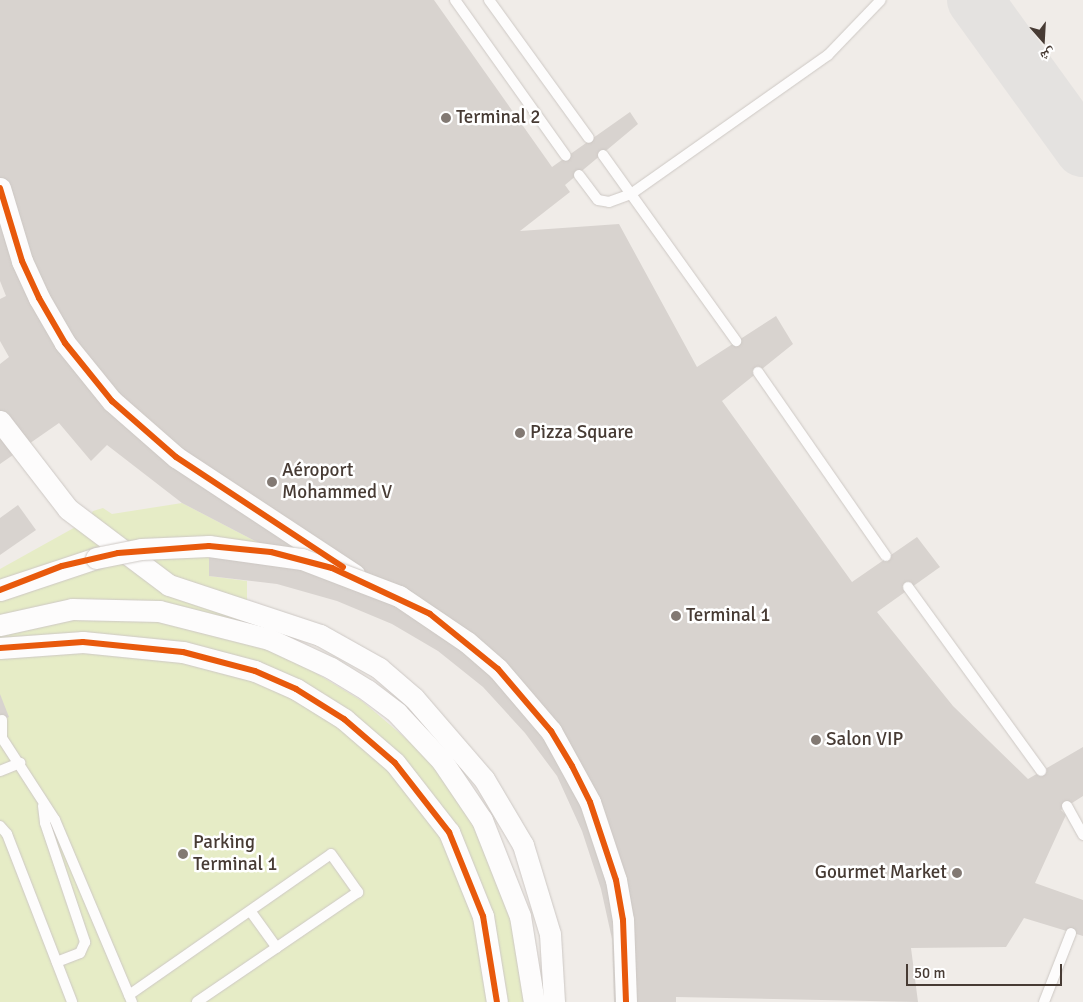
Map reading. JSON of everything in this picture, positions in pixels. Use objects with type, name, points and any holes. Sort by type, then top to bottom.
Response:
[{"type":"street","points":[[0,188],[19,253],[39,298],[65,343],[112,401],[176,457],[362,579],[430,614],[498,669],[551,731],[590,802],[614,871],[623,920],[626,1002]]},
{"type":"street","points":[[0,421],[68,509],[170,585],[269,639],[331,668],[397,714],[464,790],[497,852],[520,916],[534,1002]]},
{"type":"street","points":[[0,590],[96,558],[163,547],[232,548],[302,559],[362,579]]},
{"type":"street","points":[[0,625],[72,609],[115,608],[227,617],[340,645],[379,668],[414,698],[484,779],[523,845],[550,934],[554,1002]]},
{"type":"street","points":[[0,648],[83,642],[183,652],[255,671],[296,689],[344,719],[395,763],[449,832],[483,916],[497,1002]]},
{"type":"street","points":[[397,714],[414,698]]},
{"type":"lane","points":[[455,0],[566,156]]},
{"type":"lane","points":[[489,0],[589,138]]},
{"type":"lane","points":[[579,175],[598,200],[609,202],[631,194],[828,55],[881,0]]},
{"type":"lane","points":[[603,155],[736,342]]},
{"type":"lane","points":[[758,372],[886,556]]},
{"type":"lane","points":[[908,587],[1041,772]]},
{"type":"lane","points":[[2,720],[1,736],[20,763],[73,859],[131,998],[331,854],[358,892],[198,1002]]},
{"type":"lane","points":[[0,771],[20,763]]},
{"type":"lane","points":[[44,806],[45,823],[85,942],[80,952],[57,962]]},
{"type":"lane","points":[[1067,806],[1083,835]]},
{"type":"lane","points":[[0,826],[7,834],[72,1002]]},
{"type":"lane","points":[[251,912],[277,948]]},
{"type":"lane","points":[[1044,1002],[1071,933]]},
{"type":"green space","points":[[182,503],[261,544],[209,541],[209,576],[247,581],[247,638],[283,653],[362,701],[423,753],[466,804],[511,916],[525,1002],[0,1002],[0,569],[88,520],[93,511],[103,508],[112,514]]},
{"type":"building","points":[[0,0],[434,0],[552,167],[630,112],[638,124],[565,185],[570,192],[520,231],[619,224],[697,367],[776,316],[793,344],[722,401],[852,582],[917,537],[940,567],[877,612],[953,706],[1028,779],[1083,747],[1083,796],[1061,810],[1066,815],[1035,883],[1083,900],[1083,936],[1024,918],[1006,947],[911,948],[918,1002],[676,997],[676,1002],[614,1002],[612,939],[601,889],[582,831],[557,776],[525,733],[483,687],[438,651],[392,624],[337,601],[277,584],[209,576],[209,540],[261,544],[182,503],[107,445],[91,461],[59,423],[0,464],[0,364],[9,357],[0,341],[0,299],[6,296],[0,281]]},
{"type":"building","points":[[18,505],[36,530],[0,555],[0,518]]},
{"type":"building","points":[[0,694],[9,717],[0,721]]},
{"type":"taxiway","points":[[975,0],[1083,149]]},
{"type":"cycle path","points":[[0,188],[22,261],[39,298],[65,343],[112,401],[176,457],[343,567]]},
{"type":"cycle path","points":[[0,590],[62,566],[118,553],[209,546],[271,552],[332,568],[430,614],[498,669],[551,731],[572,766],[590,802],[616,880],[623,920],[626,1002]]},
{"type":"cycle path","points":[[0,648],[83,642],[183,652],[255,671],[296,689],[344,719],[395,763],[449,832],[483,916],[497,1002]]},
{"type":"place","name":"Terminal 2","points":[[446,118]]},
{"type":"place","name":"Pizza Square","points":[[520,433]]},
{"type":"place","name":"Aéroport Mohammed V","points":[[272,482]]},
{"type":"place","name":"Terminal 1","points":[[676,616]]},
{"type":"place","name":"Salon VIP","points":[[816,740]]},
{"type":"place","name":"Parking Terminal 1","points":[[183,854]]},
{"type":"place","name":"Gourmet Market","points":[[957,873]]}]
